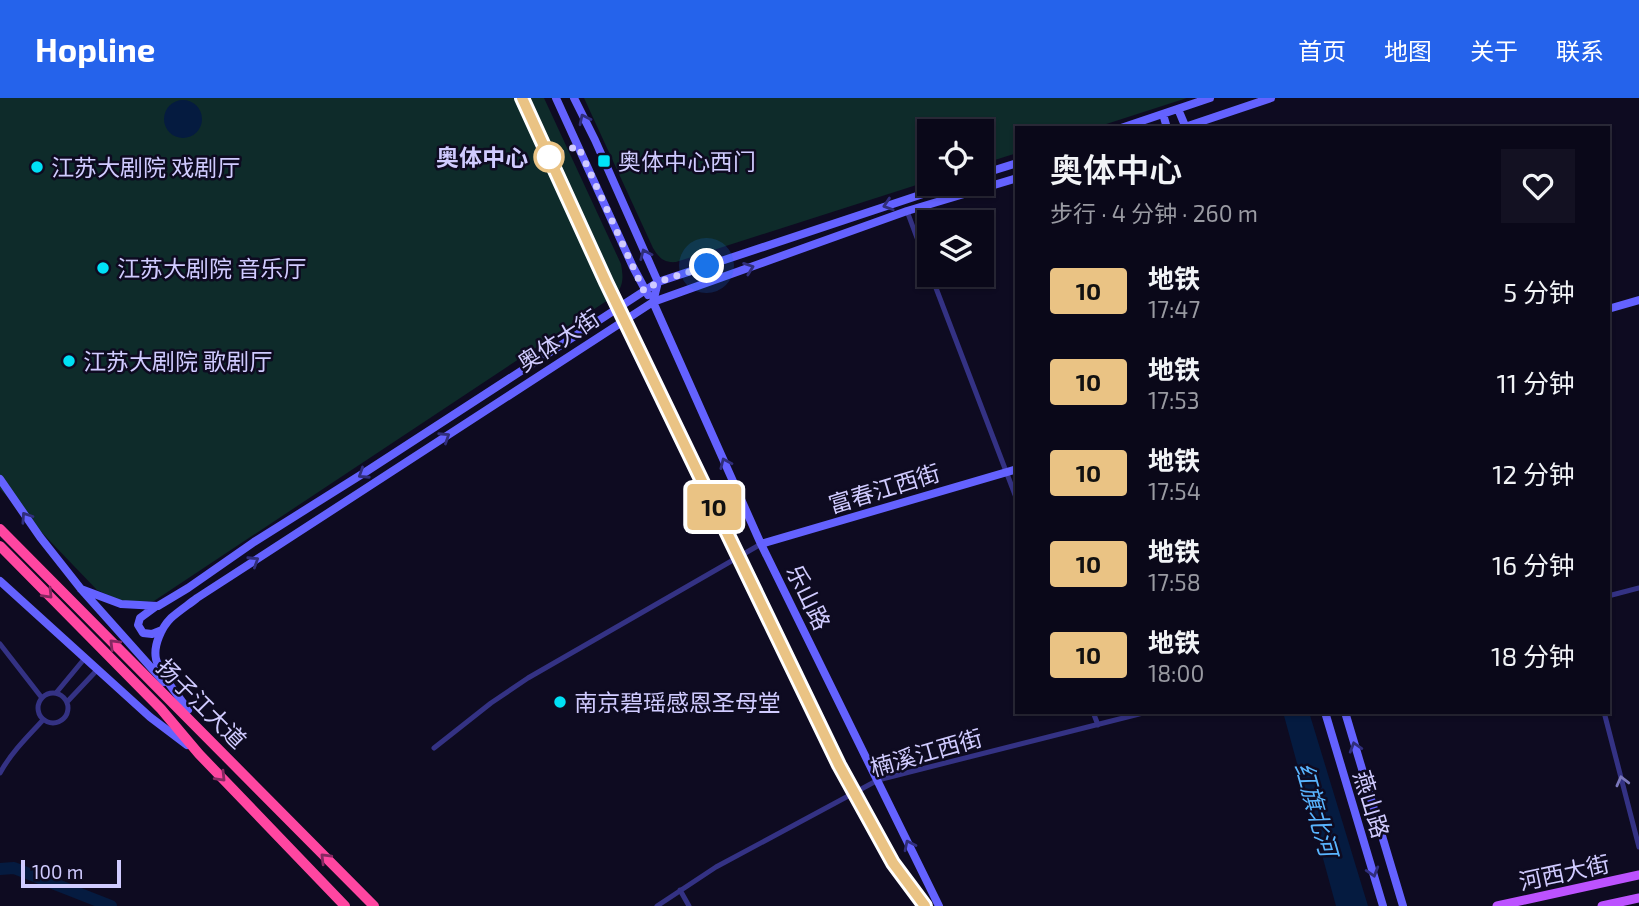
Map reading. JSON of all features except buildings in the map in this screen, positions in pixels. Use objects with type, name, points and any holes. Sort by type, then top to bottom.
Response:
[{"type":"highway","name":"扬子江大道","points":[[0,529],[373,906]]},
{"type":"highway","name":"扬子江大道","points":[[0,546],[160,709],[199,754],[345,906]]},
{"type":"main road","name":"乐山路","points":[[556,98],[644,291],[653,302],[761,544],[939,906]]},
{"type":"main road","points":[[574,98],[658,282],[653,302]]},
{"type":"main road","points":[[1127,126],[1210,98]]},
{"type":"main road","points":[[1188,126],[1271,98]]},
{"type":"main road","points":[[1178,109],[1185,126]]},
{"type":"main road","points":[[1163,114],[1166,126]]},
{"type":"main road","points":[[994,170],[1015,164]]},
{"type":"main road","name":"奥体大街","points":[[162,630],[170,619],[197,598],[653,302],[907,211],[1015,179]]},
{"type":"main road","name":"奥体大街","points":[[158,606],[658,282],[917,196]]},
{"type":"main road","points":[[1610,308],[1639,300]]},
{"type":"main road","name":"富春江西街","points":[[761,544],[1015,470]]},
{"type":"main road","points":[[0,479],[40,537],[81,589],[261,792]]},
{"type":"main road","points":[[0,581],[150,717],[199,754]]},
{"type":"main road","points":[[81,589],[121,604],[158,606]]},
{"type":"main road","points":[[158,606],[146,612],[138,625],[143,633],[152,635],[162,630]]},
{"type":"main road","points":[[162,630],[156,658],[188,710]]},
{"type":"main road","name":"燕山路","points":[[1326,714],[1383,906]]},
{"type":"main road","name":"燕山路","points":[[1346,714],[1403,906]]},
{"type":"main road","name":"河西大街","points":[[1497,906],[1639,875]]},
{"type":"main road","name":"河西大街","points":[[1602,906],[1639,898]]},
{"type":"street","points":[[907,211],[917,238]]},
{"type":"street","points":[[936,287],[1015,494]]},
{"type":"street","points":[[434,748],[528,678],[761,544]]},
{"type":"street","points":[[1610,595],[1639,588]]},
{"type":"street","points":[[0,645],[41,698]]},
{"type":"street","points":[[56,693],[85,658]]},
{"type":"street","points":[[67,702],[60,695],[51,693],[41,698],[38,712],[43,720],[52,723],[62,720],[67,712],[67,702],[98,668]]},
{"type":"street","points":[[1094,714],[1098,725]]},
{"type":"street","name":"楠溪江西街","points":[[657,906],[716,867],[878,780],[1139,714]]},
{"type":"street","points":[[1605,714],[1639,847]]},
{"type":"street","points":[[0,774],[21,743],[43,720]]},
{"type":"street","points":[[680,890],[689,906]]},
{"type":"green space","points":[[0,98],[544,98],[621,264],[621,286],[617,294],[154,601],[119,600],[97,590],[0,489]]},
{"type":"green space","points":[[584,98],[1187,98],[1100,126],[1015,126],[1015,154],[994,160],[994,119],[917,119],[917,185],[676,262],[668,262],[657,255]]},
{"type":"water","points":[[183,100],[196,106],[202,119],[196,132],[183,138],[170,132],[164,119],[170,106]]},
{"type":"water","name":"红旗北河","points":[[1284,714],[1310,714],[1368,906],[1336,906]]},
{"type":"waterway","points":[[0,869],[14,868],[111,906]]},
{"type":"metro line","name":"10","points":[[522,98],[591,251],[839,765],[893,863],[925,906]]},
{"type":"place","name":"奥体中心","points":[[549,157]]},
{"type":"place","name":"奥体中心西门","points":[[604,161]]},
{"type":"place","name":"江苏大剧院 戏剧厅","points":[[37,167]]},
{"type":"place","name":"江苏大剧院 音乐厅","points":[[103,268]]},
{"type":"place","name":"江苏大剧院 歌剧厅","points":[[69,361]]},
{"type":"place","name":"南京碧瑶感恩圣母堂","points":[[560,702]]},
{"type":"route","points":[[549,157],[578,146],[644,291],[658,282],[707,266]]}]
